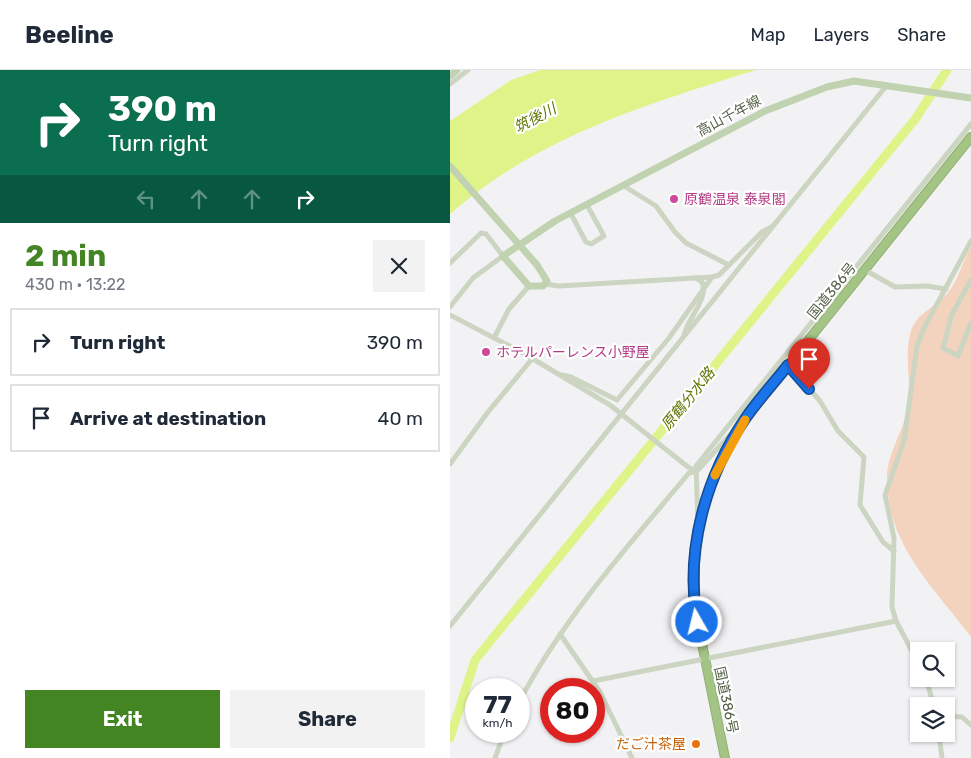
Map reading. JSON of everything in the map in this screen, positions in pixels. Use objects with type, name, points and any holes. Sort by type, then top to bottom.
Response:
[{"type":"highway","name":"国道386号","points":[[725,758],[694,597],[698,527],[714,478],[746,418],[971,137]]},
{"type":"main road","points":[[450,76],[457,70]]},
{"type":"main road","name":"高山千年線","points":[[503,256],[554,221],[571,214],[763,112],[798,96],[847,82],[890,85],[971,98]]},
{"type":"main road","points":[[450,166],[536,265],[546,278],[545,284],[529,286],[503,256]]},
{"type":"street","points":[[450,84],[468,70]]},
{"type":"street","points":[[450,626],[890,85]]},
{"type":"street","points":[[698,527],[696,466],[971,124]]},
{"type":"street","points":[[624,186],[656,206],[686,243],[727,264],[727,267]]},
{"type":"street","points":[[571,214],[586,242],[591,244],[604,236],[587,205]]},
{"type":"street","points":[[545,284],[569,286],[712,277],[727,267],[762,232],[774,226]]},
{"type":"street","points":[[450,262],[481,232],[486,234],[503,256],[473,278],[450,307]]},
{"type":"street","points":[[910,647],[896,620],[892,606],[894,530],[887,509],[885,495],[907,429],[917,346],[924,328],[971,241]]},
{"type":"street","points":[[865,270],[895,287],[927,286],[946,288]]},
{"type":"street","points":[[684,338],[686,328],[703,295],[704,287],[702,282],[696,277]]},
{"type":"street","points":[[559,375],[571,377],[617,400],[669,338],[712,277]]},
{"type":"street","points":[[971,280],[952,314],[943,348],[958,356],[971,323]]},
{"type":"street","points":[[494,338],[509,309],[529,286]]},
{"type":"street","points":[[450,315],[532,359],[623,415],[688,467],[697,471]]},
{"type":"street","points":[[450,464],[488,412],[532,359]]},
{"type":"street","points":[[788,365],[820,401],[838,431],[864,457],[860,505],[883,542],[894,551]]},
{"type":"street","points":[[530,684],[581,602],[690,473],[697,471],[746,418]]},
{"type":"street","points":[[605,679],[896,620]]},
{"type":"street","points":[[560,634],[591,678]]},
{"type":"street","points":[[605,705],[632,758]]},
{"type":"street","points":[[955,717],[962,717],[971,725]]},
{"type":"street","points":[[940,742],[942,758]]},
{"type":"street","points":[[495,758],[501,743]]},
{"type":"shaded area","points":[[971,247],[971,637],[927,582],[903,544],[894,523],[889,501],[887,476],[890,458],[908,407],[908,343],[912,328],[918,318],[942,299],[952,288]]},
{"type":"water","name":"筑後川","points":[[540,70],[756,70],[634,110],[556,144],[519,164],[484,187],[450,214],[450,121],[511,80]]},
{"type":"waterway","name":"原鶴分水路","points":[[450,738],[475,660],[916,118],[947,70]]},
{"type":"slow traffic","points":[[715,475],[726,451],[745,420]]},
{"type":"place","name":"原鶴温泉 泰泉閣","points":[[674,199]]},
{"type":"place","name":"ホテルパーレンス小野屋","points":[[486,352]]},
{"type":"place","name":"だご汁茶屋","points":[[696,744]]},
{"type":"route","points":[[697,622],[694,581],[698,527],[709,490],[726,451],[746,418],[788,365],[809,389]]}]
